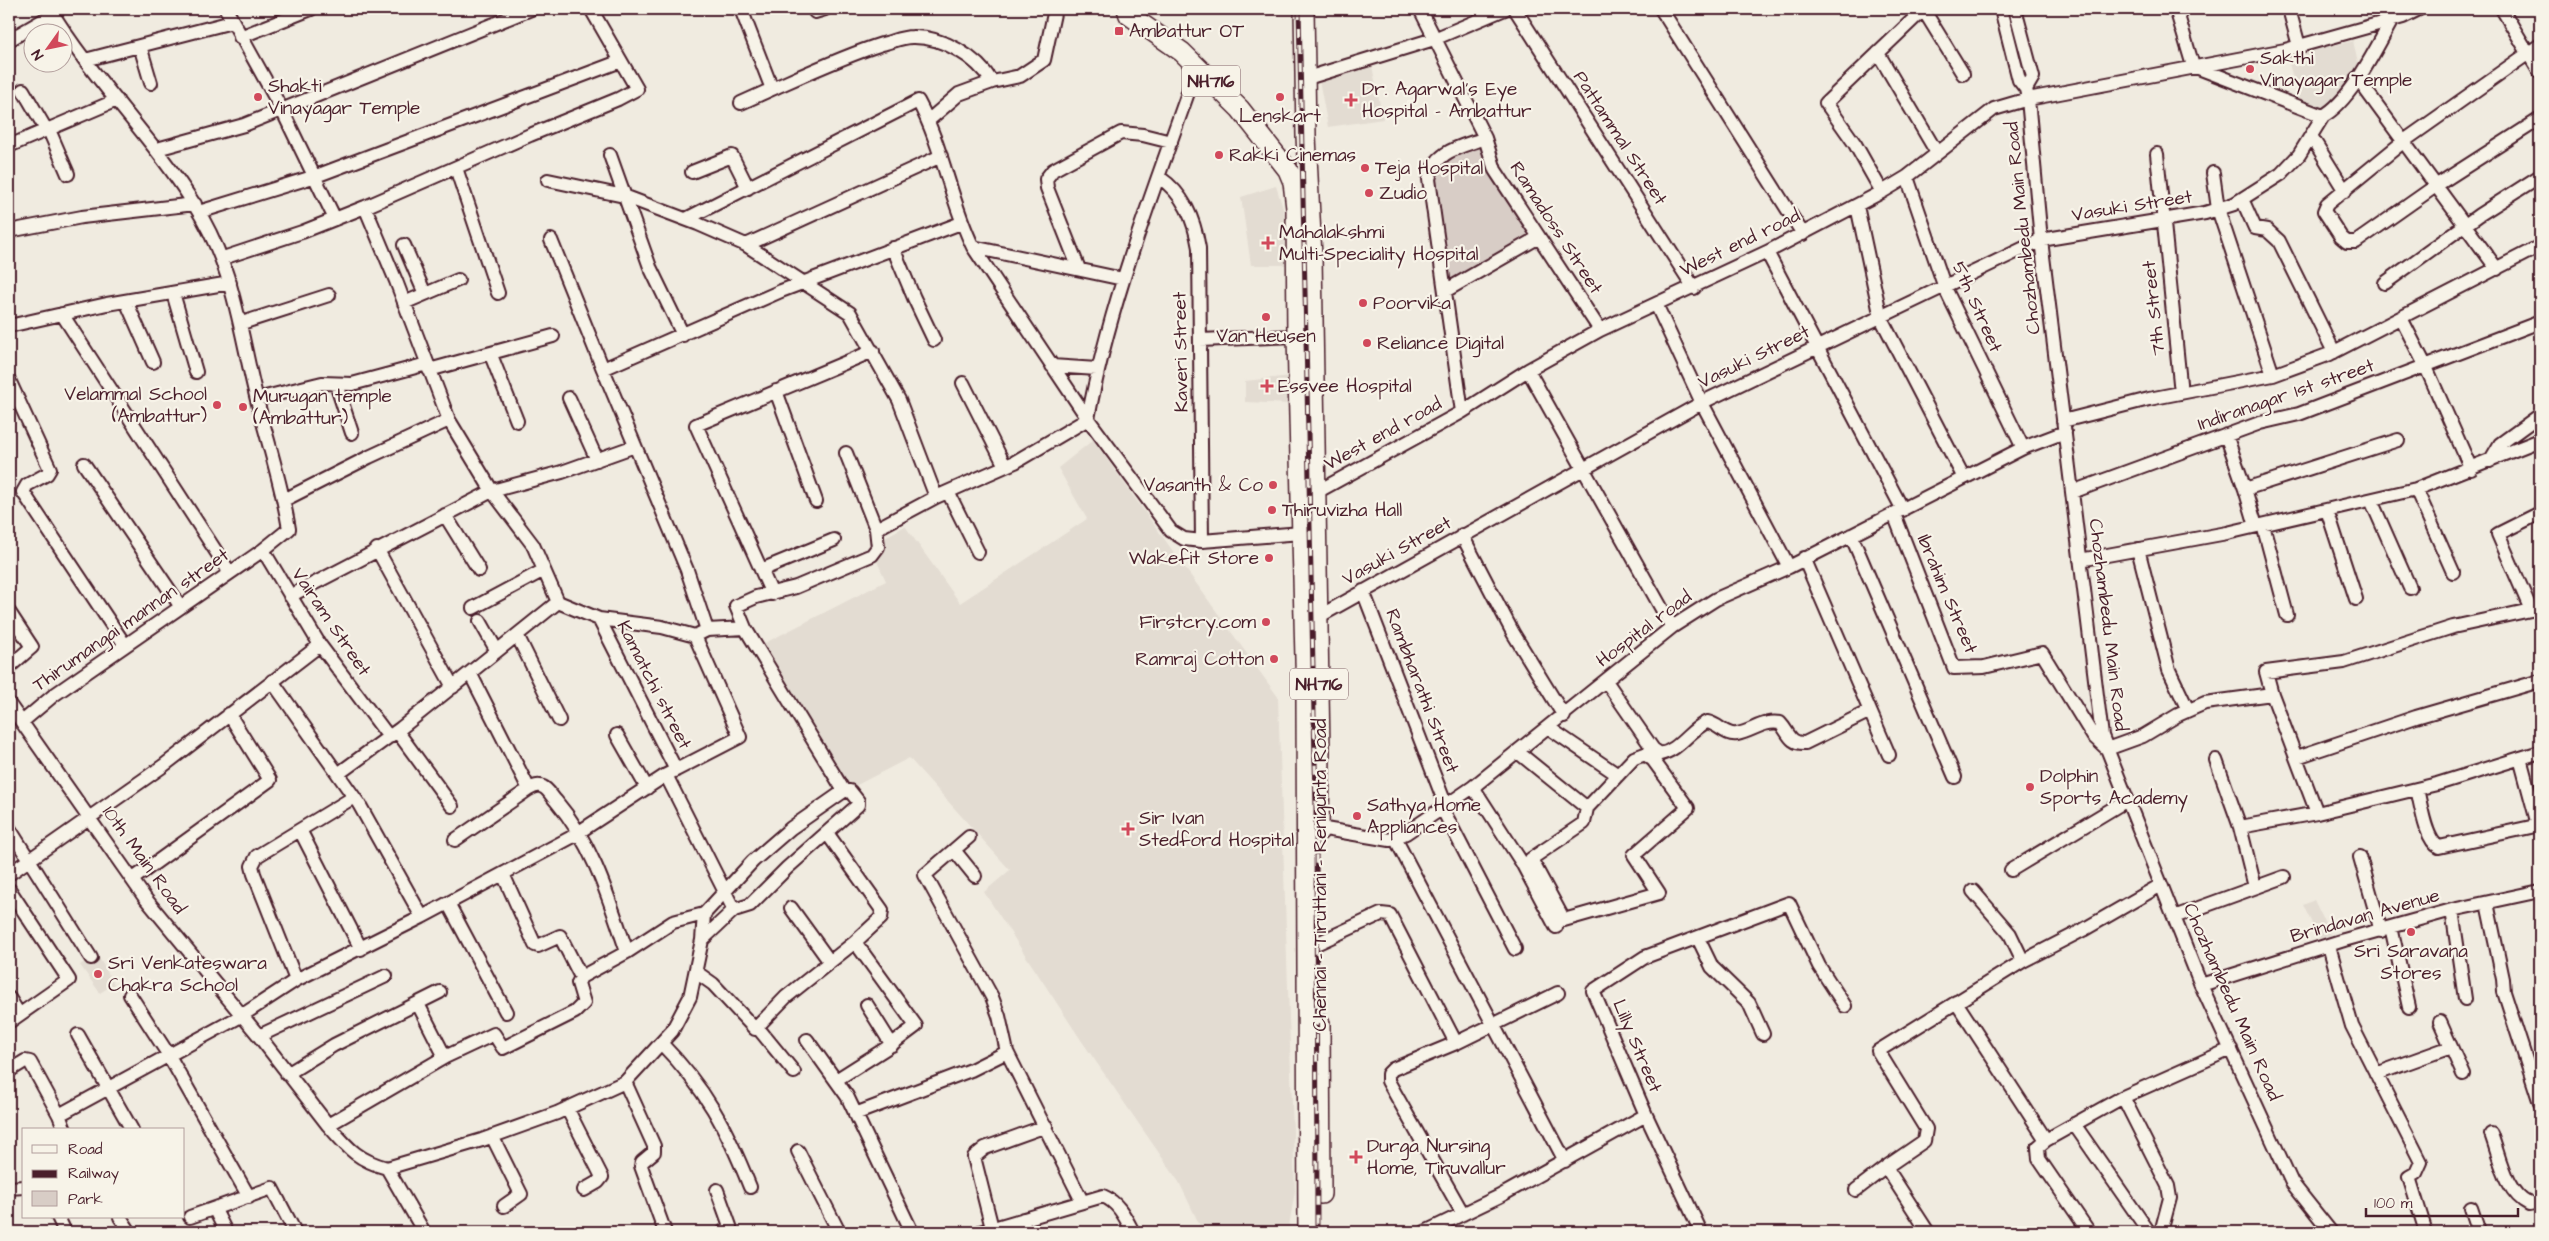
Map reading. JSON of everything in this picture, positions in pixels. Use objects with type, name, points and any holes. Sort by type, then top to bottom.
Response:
[{"type":"highway","name":"Chennai - Tiruttani - Renigunta Road","points":[[1304,9],[1304,78],[1312,257],[1307,493],[1301,533],[1311,618],[1306,699],[1308,1232]]},
{"type":"highway","name":"NH716","points":[[1128,12],[1182,52],[1240,109],[1280,160]]},
{"type":"highway","points":[[1280,160],[1288,162],[1294,159],[1306,136]]},
{"type":"highway","name":"Chennai - Tiruttani - Renigunta Road","points":[[1280,160],[1293,182],[1296,208],[1297,336],[1307,493],[1319,828],[1318,943],[1322,1150],[1320,1232]]},
{"type":"street","points":[[226,9],[282,110],[316,176],[335,219]]},
{"type":"street","points":[[240,37],[311,9]]},
{"type":"street","points":[[157,149],[244,125],[531,9]]},
{"type":"street","points":[[223,258],[365,207],[618,99],[638,88],[591,9]]},
{"type":"street","points":[[741,9],[772,89]]},
{"type":"street","points":[[928,120],[959,94],[992,82],[1020,76],[1044,60],[1055,9]]},
{"type":"street","name":"Ramadoss Street","points":[[1420,9],[1485,138],[1495,170],[1600,330]]},
{"type":"street","points":[[1304,78],[1434,39],[1506,9]]},
{"type":"street","name":"Pattammal Street","points":[[1515,9],[1694,288]]},
{"type":"street","points":[[1661,9],[1803,234]]},
{"type":"street","points":[[1882,192],[1855,144],[1826,103],[1924,9],[1964,74]]},
{"type":"street","name":"Chozhambedu Main Road","points":[[2001,9],[2019,80],[2027,94],[2041,240],[2102,736],[2201,984],[2292,1182],[2331,1232]]},
{"type":"street","points":[[2015,9],[2033,77],[2027,94]]},
{"type":"street","points":[[2176,9],[2193,66],[2323,116]]},
{"type":"street","points":[[2289,9],[2299,46]]},
{"type":"street","points":[[2502,9],[2540,73]]},
{"type":"street","name":"West end road","points":[[1307,493],[1462,412],[1528,370],[1600,330],[1694,288],[1857,206],[1907,177],[1994,109],[2027,94],[2299,46],[2392,20],[2412,10]]},
{"type":"street","points":[[9,40],[52,12],[84,60],[157,149],[197,208],[223,258],[242,323],[257,399],[284,500],[289,529],[288,532],[263,550]]},
{"type":"street","name":"Vasuki Street","points":[[1311,618],[1702,403],[1945,288],[2041,240],[2218,210],[2238,201],[2281,174],[2299,155],[2323,116],[2335,109],[2357,78],[2392,20]]},
{"type":"street","points":[[84,60],[232,22]]},
{"type":"street","points":[[740,103],[862,50],[911,37],[934,41],[960,52],[984,69],[992,82]]},
{"type":"street","points":[[2540,45],[2404,141],[2327,204],[2324,211],[2341,237],[2352,243],[2437,185],[2540,119]]},
{"type":"street","points":[[140,46],[152,83]]},
{"type":"street","points":[[1878,53],[1938,153]]},
{"type":"street","points":[[9,231],[82,217],[197,208],[316,176],[621,61]]},
{"type":"street","points":[[876,529],[936,497],[1005,466],[1088,419],[1098,369],[1123,278],[1197,67]]},
{"type":"street","points":[[2357,78],[2437,185],[2496,269]]},
{"type":"street","points":[[24,90],[48,130],[68,174]]},
{"type":"street","points":[[9,146],[117,100]]},
{"type":"street","points":[[686,219],[918,100],[928,120],[961,223],[972,247],[1088,419],[1171,531],[1184,539],[1202,541],[1301,533]]},
{"type":"street","points":[[1079,269],[1047,188],[1046,179],[1053,170],[1121,133],[1143,135],[1171,142]]},
{"type":"street","points":[[2310,136],[2345,191]]},
{"type":"street","points":[[1462,412],[1429,178],[1432,165],[1445,153],[1485,138]]},
{"type":"street","points":[[610,154],[650,267],[683,335]]},
{"type":"street","name":"7th Street","points":[[2157,154],[2181,393]]},
{"type":"street","points":[[692,172],[732,156],[748,188]]},
{"type":"street","points":[[746,245],[941,156]]},
{"type":"street","points":[[456,168],[498,293]]},
{"type":"street","points":[[2212,173],[2218,210],[2273,375]]},
{"type":"street","points":[[2385,283],[2540,176]]},
{"type":"street","name":"5th Street","points":[[1907,177],[1945,288],[2023,448]]},
{"type":"street","name":"Kaveri Street","points":[[1159,178],[1168,184],[1181,198],[1190,213],[1199,248],[1202,541]]},
{"type":"street","points":[[548,180],[624,196],[686,219],[746,245],[802,283],[850,312],[899,400],[936,497]]},
{"type":"street","points":[[2238,201],[2255,228],[2267,230],[2273,234],[2285,251],[2334,352]]},
{"type":"street","points":[[1857,206],[1880,318],[1964,478]]},
{"type":"street","points":[[365,207],[449,420],[492,491],[533,545],[558,602],[599,619]]},
{"type":"street","points":[[603,369],[780,291],[961,223]]},
{"type":"street","points":[[1445,291],[1539,236]]},
{"type":"street","points":[[551,240],[687,570],[708,630]]},
{"type":"street","points":[[404,245],[425,294]]},
{"type":"street","name":"Hospital road","points":[[1395,838],[1444,807],[1519,753],[1672,628],[1716,599],[1789,567],[2064,427],[2181,393],[2273,375],[2334,352],[2540,246]]},
{"type":"street","points":[[972,247],[1123,278]]},
{"type":"street","points":[[893,248],[934,340]]},
{"type":"street","points":[[1767,252],[1899,512]]},
{"type":"street","points":[[404,303],[458,280]]},
{"type":"street","points":[[9,326],[126,301],[230,283]]},
{"type":"street","points":[[173,293],[196,372]]},
{"type":"street","points":[[242,323],[329,295]]},
{"type":"street","points":[[126,301],[153,362]]},
{"type":"street","points":[[1656,304],[1702,403],[1789,567]]},
{"type":"street","points":[[62,314],[230,573]]},
{"type":"street","points":[[2401,318],[2426,366],[2471,468]]},
{"type":"street","name":"Indiranagar 1st street","points":[[2072,492],[2260,423],[2299,414],[2540,322]]},
{"type":"street","points":[[257,399],[322,383],[352,384],[491,355],[554,336]]},
{"type":"street","points":[[1200,340],[1297,336]]},
{"type":"street","points":[[772,594],[696,428],[698,423],[873,351]]},
{"type":"street","points":[[491,355],[517,421]]},
{"type":"street","points":[[1052,366],[1098,369]]},
{"type":"street","points":[[1528,370],[1582,470],[1672,628]]},
{"type":"street","points":[[9,380],[50,469],[48,474],[26,486],[23,492],[125,645]]},
{"type":"street","points":[[962,383],[1005,466]]},
{"type":"street","points":[[336,384],[352,432]]},
{"type":"street","points":[[776,391],[816,500]]},
{"type":"street","points":[[569,398],[597,460]]},
{"type":"street","points":[[2490,461],[2500,444],[2540,415]]},
{"type":"street","points":[[284,500],[369,456],[449,420]]},
{"type":"street","points":[[2226,435],[2259,526],[2287,615]]},
{"type":"street","points":[[2245,489],[2398,440]]},
{"type":"street","points":[[2080,560],[2259,526],[2416,489],[2540,440]]},
{"type":"street","points":[[290,596],[377,549],[492,491],[562,472],[635,446]]},
{"type":"street","points":[[844,791],[745,628],[736,606],[756,597],[796,587],[872,555],[878,547],[876,529],[846,453]]},
{"type":"street","points":[[84,464],[180,608]]},
{"type":"street","points":[[2416,489],[2453,572]]},
{"type":"street","points":[[948,492],[978,552]]},
{"type":"street","points":[[2371,500],[2410,588]]},
{"type":"street","points":[[2327,510],[2356,599]]},
{"type":"street","name":"Ibrahim Street","points":[[1899,512],[1954,668],[1984,667],[2042,653],[2093,736],[2107,749]]},
{"type":"street","points":[[2317,813],[2272,694],[2266,672],[2344,662],[2453,627],[2535,609],[2498,534],[2540,513]]},
{"type":"street","points":[[445,516],[479,570]]},
{"type":"street","points":[[1462,535],[1513,633],[1564,716]]},
{"type":"street","points":[[1851,536],[1955,777]]},
{"type":"street","points":[[761,570],[834,540]]},
{"type":"street","points":[[377,549],[453,687]]},
{"type":"street","points":[[2138,549],[2169,670],[2188,710]]},
{"type":"street","name":"Thirumangai mannan street","points":[[22,722],[54,695],[263,550]]},
{"type":"street","name":"Vairam Street","points":[[263,550],[320,645],[452,806]]},
{"type":"street","points":[[1804,558],[1889,755]]},
{"type":"street","points":[[473,608],[544,570]]},
{"type":"street","name":"Rambharathi Street","points":[[1363,591],[1444,807],[1515,949]]},
{"type":"street","points":[[338,774],[393,734],[558,602]]},
{"type":"street","points":[[9,612],[32,648],[9,667]]},
{"type":"street","name":"Kamatchi street","points":[[599,619],[662,628],[695,636]]},
{"type":"street","name":"Kamatchi street","points":[[599,619],[734,910]]},
{"type":"street","points":[[480,621],[497,651]]},
{"type":"street","points":[[60,1115],[168,1054],[241,1016],[296,980],[361,949],[503,874],[578,832],[671,773],[740,737],[695,636],[708,630],[745,628]]},
{"type":"street","points":[[517,635],[559,720]]},
{"type":"street","points":[[9,874],[90,818],[320,645]]},
{"type":"street","points":[[470,673],[529,789]]},
{"type":"street","points":[[272,681],[354,797],[422,917]]},
{"type":"street","points":[[1606,681],[1653,749],[1660,754],[1669,751],[1704,723],[1712,722],[1728,734],[1737,734],[1766,722],[1780,723],[1792,741],[1805,743],[1870,711]]},
{"type":"street","points":[[2297,757],[2416,717],[2540,681]]},
{"type":"street","points":[[2107,749],[2143,736],[2188,710],[2205,703],[2272,694]]},
{"type":"street","name":"10th Main Road","points":[[9,704],[158,914],[259,1036],[286,1074],[328,1126],[353,1154],[364,1161],[387,1168]]},
{"type":"street","points":[[133,879],[270,780],[229,714]]},
{"type":"street","points":[[1549,728],[1618,775]]},
{"type":"street","points":[[617,736],[647,788]]},
{"type":"street","points":[[2240,827],[2317,813],[2417,789],[2540,752]]},
{"type":"street","points":[[1519,753],[1587,808]]},
{"type":"street","points":[[1645,754],[1653,760],[1688,808],[1634,855],[1659,893],[1564,920],[1531,859],[1584,823],[1587,808],[1634,758],[1645,754]]},
{"type":"street","points":[[2417,789],[2431,841],[2439,846],[2539,825],[2520,758]]},
{"type":"street","points":[[2216,760],[2240,827],[2254,887]]},
{"type":"street","points":[[455,840],[529,789],[538,786],[544,787],[563,809],[578,832],[602,878],[627,952]]},
{"type":"street","points":[[1473,787],[1522,863],[1556,927]]},
{"type":"street","points":[[328,1126],[445,1057],[494,1034],[503,1048],[575,1012],[584,1003],[578,983],[581,977],[627,952],[673,922],[704,914],[753,861],[791,828],[844,791],[850,791],[858,801],[858,805],[787,868],[750,905],[734,910],[702,940]]},
{"type":"street","points":[[296,980],[264,902],[252,866],[257,856],[354,797]]},
{"type":"street","points":[[2011,870],[2127,800]]},
{"type":"street","points":[[9,828],[91,958]]},
{"type":"street","points":[[1319,828],[1377,839],[1390,840],[1395,838],[1492,1025],[1565,1160]]},
{"type":"street","points":[[300,830],[361,949]]},
{"type":"street","points":[[758,1028],[786,997],[855,942],[881,918],[882,910],[827,833]]},
{"type":"street","points":[[969,837],[925,875],[992,997],[999,1016],[1007,1052],[1046,1126],[1082,1202]]},
{"type":"street","points":[[954,850],[975,876]]},
{"type":"street","points":[[2360,858],[2386,929],[2409,1007]]},
{"type":"street","points":[[503,874],[536,945],[538,946],[560,936],[581,977]]},
{"type":"street","points":[[2174,916],[2284,877]]},
{"type":"street","points":[[1856,1190],[1924,1141],[1926,1129],[1878,1051],[2023,961],[2083,930],[2161,884]]},
{"type":"street","points":[[9,889],[69,980],[14,1018],[9,998]]},
{"type":"street","points":[[1973,891],[2010,934],[2023,961]]},
{"type":"street","name":"Brindavan Avenue","points":[[2201,984],[2452,910],[2540,892]]},
{"type":"street","points":[[448,903],[506,1012]]},
{"type":"street","name":"Lilly Street","points":[[1646,1115],[1593,991],[1645,957],[1789,903],[1819,966],[1845,1006]]},
{"type":"street","points":[[2487,903],[2502,971],[2504,992],[2540,1103]]},
{"type":"street","points":[[792,908],[830,962]]},
{"type":"street","points":[[2452,910],[2465,999]]},
{"type":"street","points":[[424,1232],[387,1168],[492,1136],[567,1108],[625,1082],[672,1031],[690,997],[702,940],[704,914]]},
{"type":"street","points":[[1318,943],[1381,914],[1390,915],[1456,1043]]},
{"type":"street","points":[[1698,938],[1712,967],[1749,1003],[1763,1034]]},
{"type":"street","points":[[836,1080],[892,1045],[916,1026],[855,942]]},
{"type":"street","points":[[2329,946],[2352,1026],[2421,1162],[2416,1173],[2409,1177],[2426,1232]]},
{"type":"street","points":[[696,972],[713,984],[753,1028],[758,1028],[794,1072]]},
{"type":"street","points":[[259,1036],[386,976]]},
{"type":"street","points":[[286,1074],[334,1045],[440,992]]},
{"type":"street","points":[[1463,1214],[1388,1082],[1388,1074],[1393,1069],[1456,1043],[1558,993]]},
{"type":"street","points":[[130,995],[168,1054],[249,1197]]},
{"type":"street","points":[[1956,1002],[2046,1140]]},
{"type":"street","points":[[418,1004],[445,1057]]},
{"type":"street","points":[[866,1005],[892,1045]]},
{"type":"street","points":[[2440,1022],[2463,1074]]},
{"type":"street","points":[[78,1035],[131,1128]]},
{"type":"street","points":[[807,1040],[836,1080],[855,1114],[912,1232]]},
{"type":"street","points":[[661,1043],[688,1071],[716,1112],[750,1187]]},
{"type":"street","points":[[2376,1074],[2451,1046]]},
{"type":"street","points":[[2089,1232],[2039,1159],[2038,1147],[2046,1140],[2123,1097],[2231,1049]]},
{"type":"street","points":[[855,1114],[971,1070],[1007,1052]]},
{"type":"street","points":[[9,1071],[26,1062],[30,1062],[60,1115],[64,1128]]},
{"type":"street","points":[[625,1082],[654,1146],[654,1152],[642,1162],[641,1166],[665,1232]]},
{"type":"street","points":[[2123,1097],[2168,1186],[2170,1198],[2160,1232]]},
{"type":"street","points":[[567,1108],[602,1177],[598,1182],[584,1190]]},
{"type":"street","points":[[1425,1232],[1565,1160],[1646,1115],[1701,1232]]},
{"type":"street","points":[[2074,1124],[2149,1232]]},
{"type":"street","points":[[992,1228],[974,1157],[985,1148],[1046,1126]]},
{"type":"street","points":[[2491,1134],[2510,1186],[2517,1198],[2529,1204],[2540,1202]]},
{"type":"street","points":[[492,1136],[521,1194],[504,1206]]},
{"type":"street","points":[[798,1151],[840,1232]]},
{"type":"street","points":[[1886,1167],[1928,1232]]},
{"type":"street","points":[[9,1188],[22,1187]]},
{"type":"street","points":[[190,1217],[215,1210],[272,1188],[295,1232]]},
{"type":"street","points":[[717,1190],[730,1226],[723,1232]]},
{"type":"street","points":[[980,1232],[1102,1196],[1111,1200],[1119,1208],[1133,1232]]},
{"type":"street","points":[[2471,1208],[2480,1232]]},
{"type":"street","points":[[215,1210],[226,1232]]},
{"type":"street","points":[[58,1218],[65,1232]]},
{"type":"street","points":[[121,1218],[130,1232]]},
{"type":"street","points":[[1022,1219],[1028,1232]]},
{"type":"shaded area","points":[[2353,41],[2359,66],[2328,108],[2312,105],[2298,97],[2287,56]]},
{"type":"shaded area","name":"Dr. Agarwal's Eye Hospital - Ambattur","points":[[1372,66],[1383,119],[1328,127],[1319,80]]},
{"type":"shaded area","name":"Mahalakshmi Multi-Speciality Hospital","points":[[1276,186],[1287,221],[1288,265],[1251,265],[1241,197]]},
{"type":"shaded area","name":"Essvee Hospital","points":[[1290,376],[1289,404],[1245,402],[1245,381]]},
{"type":"shaded area","name":"Sir Ivan Stedford Hospital","points":[[1093,440],[1278,697],[1295,1191],[1288,1232],[1203,1232],[1179,1182],[1081,1040],[984,892],[1010,870],[909,758],[851,788],[761,645],[886,581],[870,546],[905,526],[960,603],[1087,519],[1058,468]]},
{"type":"shaded area","points":[[2314,900],[2331,935],[2320,940],[2303,905]]},
{"type":"shaded area","name":"Sri Venkateswara Chakra School","points":[[97,954],[114,984],[100,993],[80,965]]},
{"type":"green space","points":[[1483,142],[1535,236],[1448,286],[1432,183],[1445,156]]},
{"type":"railway","points":[[1299,9],[1316,809],[1317,1232]]},
{"type":"place","name":"Ambattur OT","points":[[1119,31]]},
{"type":"place","name":"Sakthi Vinayagar Temple","points":[[2250,69]]},
{"type":"place","name":"Shakti Vinayagar Temple","points":[[258,97]]},
{"type":"place","name":"Lenskart","points":[[1280,97]]},
{"type":"place","name":"Dr. Agarwal's Eye Hospital - Ambattur","points":[[1351,100]]},
{"type":"place","name":"Rakki Cinemas","points":[[1219,155]]},
{"type":"place","name":"Teja Hospital","points":[[1365,168]]},
{"type":"place","name":"Zudio","points":[[1369,193]]},
{"type":"place","name":"Mahalakshmi Multi-Speciality Hospital","points":[[1268,243]]},
{"type":"place","name":"Poorvika","points":[[1363,303]]},
{"type":"place","name":"Van Heusen","points":[[1266,317]]},
{"type":"place","name":"Reliance Digital","points":[[1367,343]]},
{"type":"place","name":"Essvee Hospital","points":[[1267,386]]},
{"type":"place","name":"Velammal School (Ambattur)","points":[[217,405]]},
{"type":"place","name":"Murugan temple (Ambattur)","points":[[243,407]]},
{"type":"place","name":"Vasanth & Co","points":[[1273,485]]},
{"type":"place","name":"Thiruvizha Hall","points":[[1272,510]]},
{"type":"place","name":"Wakefit Store","points":[[1269,558]]},
{"type":"place","name":"Firstcry.com","points":[[1266,622]]},
{"type":"place","name":"Ramraj Cotton","points":[[1274,659]]},
{"type":"place","name":"Dolphin Sports Academy","points":[[2030,787]]},
{"type":"place","name":"Sathya Home Appliances","points":[[1357,816]]},
{"type":"place","name":"Sir Ivan Stedford Hospital","points":[[1128,829]]},
{"type":"place","name":"Sri Saravana Stores","points":[[2411,932]]},
{"type":"place","name":"Sri Venkateswara Chakra School","points":[[98,974]]},
{"type":"place","name":"Durga Nursing Home, Tiruvallur","points":[[1356,1157]]}]
